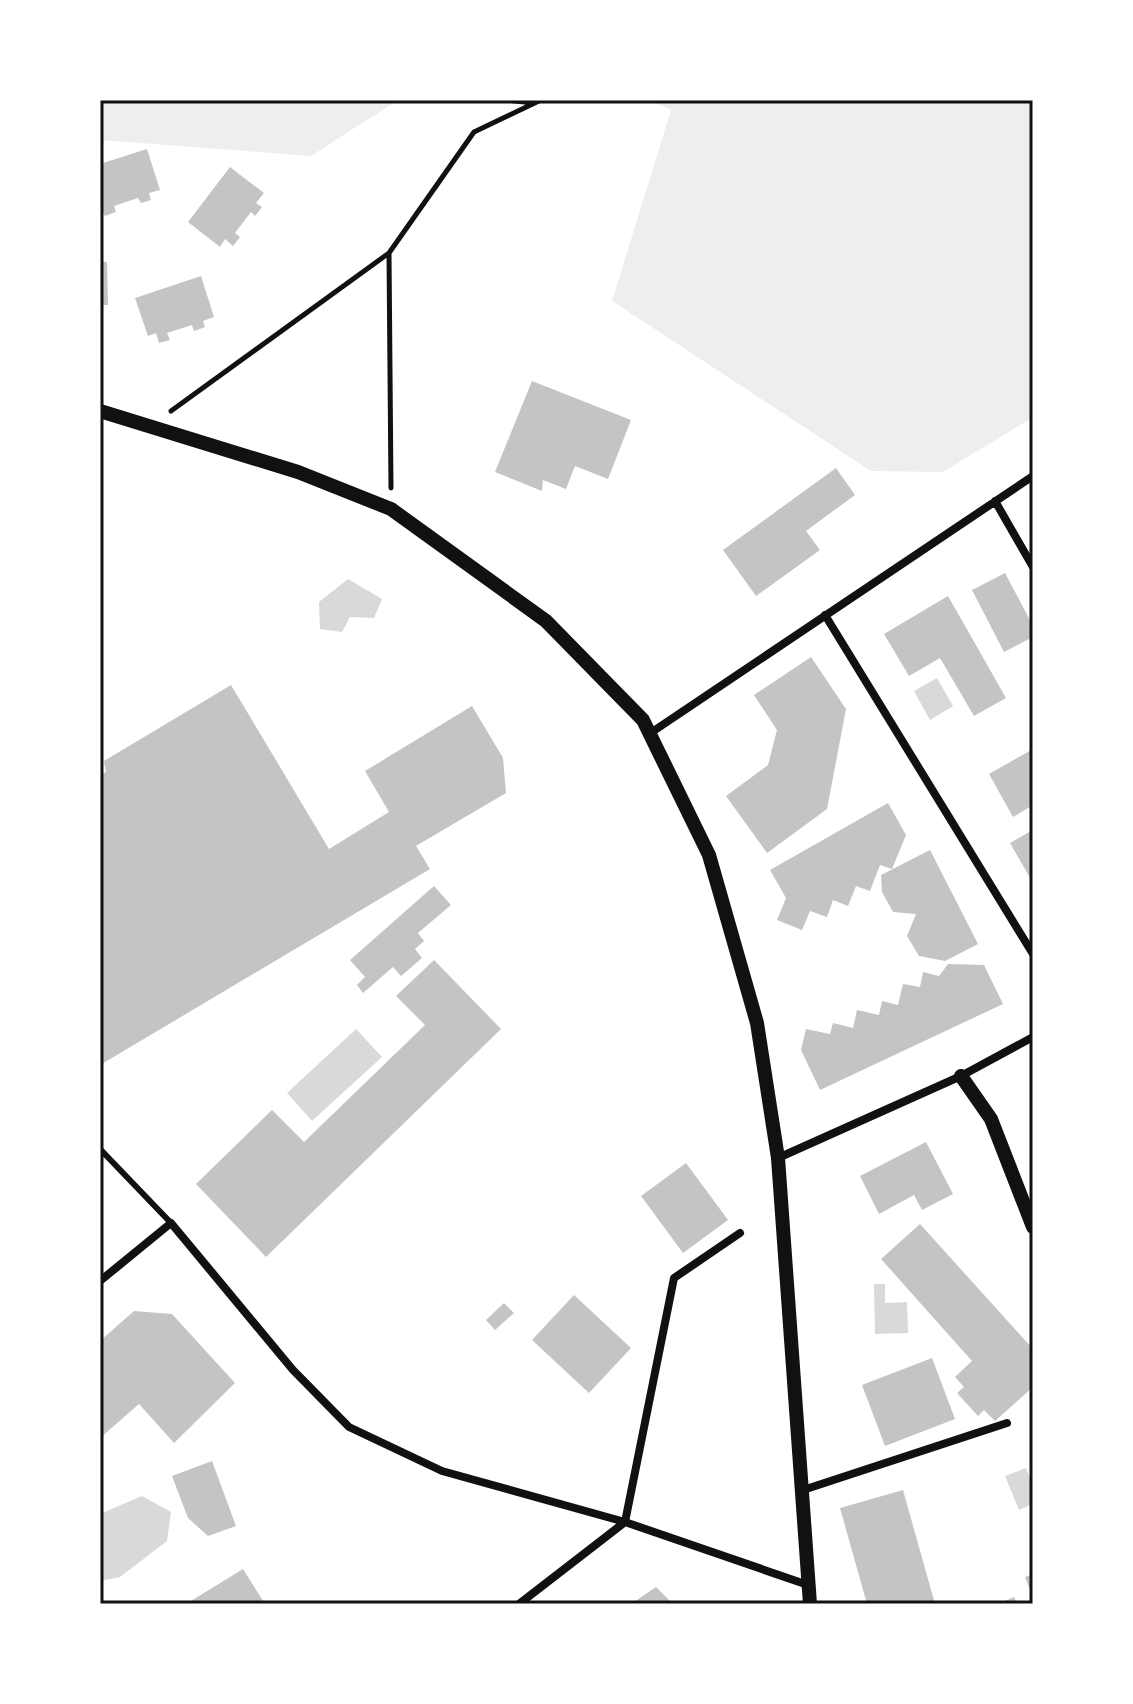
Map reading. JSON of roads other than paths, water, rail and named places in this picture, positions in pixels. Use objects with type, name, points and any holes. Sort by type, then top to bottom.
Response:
[{"type":"street","points":[[100,411],[298,472],[391,509],[546,621],[643,720],[709,855],[757,1023],[778,1158],[810,1604]]},
{"type":"street","points":[[649,734],[1033,476]]},
{"type":"street","points":[[995,501],[1033,567]]},
{"type":"street","points":[[825,615],[1033,954]]},
{"type":"street","points":[[778,1158],[961,1076],[1033,1037]]},
{"type":"street","points":[[961,1076],[991,1119],[1033,1227]]},
{"type":"street","points":[[100,1281],[171,1223],[293,1370],[349,1427],[442,1471],[625,1522],[808,1585]]},
{"type":"street","points":[[519,1604],[625,1522],[674,1278],[740,1233]]},
{"type":"street","points":[[800,1491],[1007,1423]]},
{"type":"lane","points":[[100,1149],[171,1223]]}]
